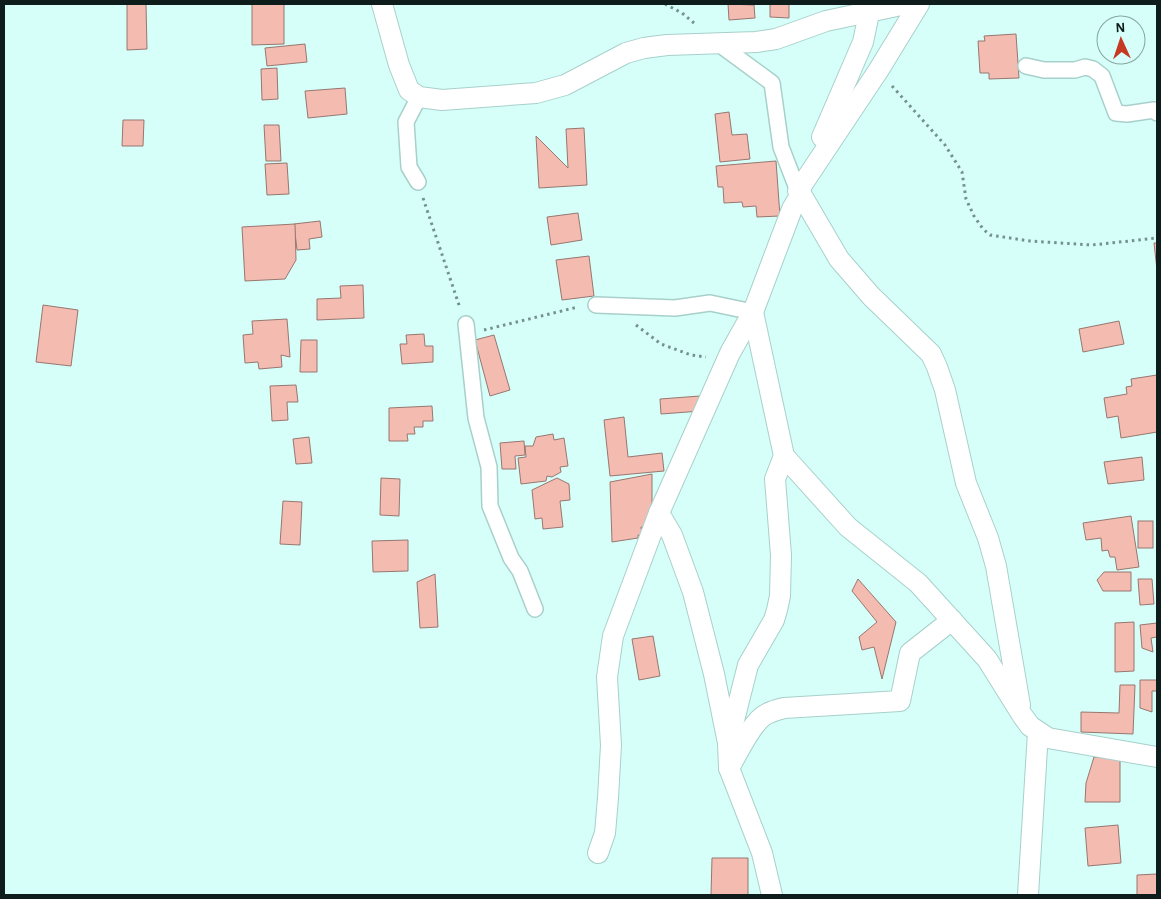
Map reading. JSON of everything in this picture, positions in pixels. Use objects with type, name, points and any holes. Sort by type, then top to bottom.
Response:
[{"type":"street","points":[[382,4],[399,65],[409,90],[419,97],[442,100],[536,93],[565,85],[626,53],[644,48],[667,45],[756,42],[776,39],[870,8],[906,4]]},
{"type":"street","points":[[800,192],[919,4]]},
{"type":"street","points":[[598,853],[604,834],[608,798],[611,744],[607,677],[613,636],[659,513],[726,360],[753,312],[789,216],[863,42],[870,8]]},
{"type":"street","points":[[719,44],[772,83],[781,147],[800,192],[839,259],[871,296],[927,350],[937,367],[945,390],[966,482],[986,532],[996,566],[1022,716]]},
{"type":"street","points":[[1026,66],[1044,70],[1075,70],[1085,67],[1093,69],[1102,76],[1116,113],[1127,114],[1154,110],[1157,113]]},
{"type":"street","points":[[418,182],[409,167],[406,122],[419,97]]},
{"type":"street","points":[[596,305],[676,308],[710,302],[753,312]]},
{"type":"street","points":[[753,312],[784,456],[848,527],[918,584],[952,620],[987,659],[1022,716],[1038,732],[1048,738],[1157,757]]},
{"type":"street","points":[[466,324],[476,418],[489,467],[490,506],[511,558],[520,571],[535,609]]},
{"type":"street","points":[[728,743],[748,665],[774,620],[780,596],[781,555],[775,479],[784,456]]},
{"type":"street","points":[[659,513],[672,535],[693,592],[714,674],[728,743],[729,768],[762,853],[772,895]]},
{"type":"street","points":[[729,768],[755,725],[770,712],[784,708],[900,701],[910,653],[952,620]]},
{"type":"street","points":[[1028,895],[1038,732]]},
{"type":"path","points":[[878,71],[944,144],[962,172],[966,199],[974,216],[982,229],[990,235],[1030,241],[1092,245],[1157,238]]},
{"type":"path","points":[[418,182],[466,324],[471,330],[476,332],[586,305],[596,305]]},
{"type":"path","points":[[630,321],[661,344],[691,355],[726,360]]},
{"type":"building","points":[[127,4],[146,4],[147,49],[127,50]]},
{"type":"building","points":[[252,4],[284,4],[284,44],[252,45]]},
{"type":"building","points":[[728,4],[754,5],[755,18],[729,20]]},
{"type":"building","points":[[770,4],[789,4],[789,18],[770,17]]},
{"type":"building","points":[[1016,34],[1019,78],[989,79],[989,73],[980,73],[978,41],[985,41],[984,36]]},
{"type":"building","points":[[305,44],[307,62],[267,66],[265,48]]},
{"type":"building","points":[[277,68],[278,99],[262,100],[261,69]]},
{"type":"building","points":[[345,88],[347,114],[308,118],[305,91]]},
{"type":"building","points":[[729,112],[732,135],[747,134],[750,159],[720,162],[715,114]]},
{"type":"building","points":[[123,120],[144,120],[143,146],[122,146]]},
{"type":"building","points":[[264,125],[279,125],[281,161],[266,161]]},
{"type":"building","points":[[584,128],[587,185],[539,188],[536,136],[568,168],[566,129]]},
{"type":"building","points":[[776,161],[780,216],[757,217],[756,206],[743,207],[742,202],[724,203],[723,187],[718,187],[716,166]]},
{"type":"building","points":[[287,163],[289,194],[267,195],[265,164]]},
{"type":"building","points":[[578,213],[582,240],[551,245],[547,217]]},
{"type":"building","points":[[320,221],[322,237],[309,239],[310,249],[297,250],[294,224]]},
{"type":"building","points":[[295,224],[296,260],[285,279],[245,281],[242,227]]},
{"type":"building","points":[[1154,243],[1157,243],[1157,270]]},
{"type":"building","points":[[589,256],[594,296],[562,300],[556,260]]},
{"type":"building","points":[[363,285],[364,318],[317,320],[317,299],[341,298],[340,286]]},
{"type":"building","points":[[43,305],[78,310],[71,366],[36,362]]},
{"type":"building","points":[[287,319],[290,357],[281,355],[282,367],[259,369],[258,362],[245,363],[243,335],[253,334],[252,321]]},
{"type":"building","points":[[1119,321],[1124,344],[1083,352],[1079,329]]},
{"type":"building","points":[[424,334],[425,346],[433,346],[433,362],[402,364],[400,344],[407,344],[406,335]]},
{"type":"building","points":[[494,335],[510,390],[490,396],[475,340]]},
{"type":"building","points":[[301,340],[317,340],[317,372],[300,372]]},
{"type":"building","points":[[1157,375],[1157,432],[1121,438],[1118,416],[1107,418],[1104,398],[1127,394],[1126,387],[1132,386],[1131,379]]},
{"type":"building","points":[[296,385],[298,402],[287,402],[288,420],[272,421],[270,386]]},
{"type":"building","points":[[700,396],[701,411],[661,414],[660,399]]},
{"type":"building","points":[[432,406],[433,421],[423,421],[423,427],[414,427],[415,434],[407,434],[408,441],[389,441],[389,408]]},
{"type":"building","points":[[624,417],[628,457],[662,453],[664,471],[610,476],[604,420]]},
{"type":"building","points":[[553,434],[554,440],[564,438],[568,466],[560,467],[561,472],[552,477],[547,476],[546,481],[521,484],[518,458],[526,457],[525,446],[533,446],[536,437]]},
{"type":"building","points":[[309,437],[312,463],[296,464],[293,439]]},
{"type":"building","points":[[524,441],[525,455],[515,456],[516,469],[502,469],[500,443]]},
{"type":"building","points":[[1142,457],[1144,480],[1108,484],[1104,462]]},
{"type":"building","points":[[652,474],[652,517],[647,527],[641,527],[644,530],[643,536],[638,535],[638,538],[612,542],[610,482]]},
{"type":"building","points":[[381,478],[400,479],[399,516],[380,515]]},
{"type":"building","points":[[557,478],[569,484],[570,500],[560,501],[563,527],[543,529],[542,518],[535,519],[532,490]]},
{"type":"building","points":[[283,501],[302,502],[300,545],[280,544]]},
{"type":"building","points":[[1131,516],[1139,567],[1117,570],[1115,557],[1110,557],[1108,550],[1102,551],[1101,538],[1086,540],[1083,523]]},
{"type":"building","points":[[1138,521],[1153,521],[1153,548],[1138,548]]},
{"type":"building","points":[[408,540],[408,571],[373,572],[372,541]]},
{"type":"building","points":[[1104,572],[1131,572],[1131,591],[1103,591],[1097,580]]},
{"type":"building","points":[[435,574],[438,627],[420,628],[417,582]]},
{"type":"building","points":[[858,579],[896,622],[882,679],[874,647],[862,650],[859,637],[877,622],[852,591]]},
{"type":"building","points":[[1138,579],[1152,579],[1154,604],[1140,605]]},
{"type":"building","points":[[1134,622],[1134,671],[1115,672],[1115,623]]},
{"type":"building","points":[[1157,623],[1157,637],[1151,638],[1153,652],[1142,648],[1140,625]]},
{"type":"building","points":[[653,636],[660,676],[639,680],[632,639]]},
{"type":"building","points":[[1140,680],[1157,680],[1157,691],[1152,691],[1152,712],[1140,708]]},
{"type":"building","points":[[1120,685],[1135,685],[1133,734],[1081,732],[1081,712],[1119,713]]},
{"type":"building","points":[[1094,757],[1120,757],[1120,802],[1085,802],[1086,783]]},
{"type":"building","points":[[1118,825],[1121,863],[1088,866],[1085,828]]},
{"type":"building","points":[[712,858],[748,858],[748,895],[711,895]]},
{"type":"building","points":[[1157,874],[1157,895],[1137,895],[1137,875]]}]
